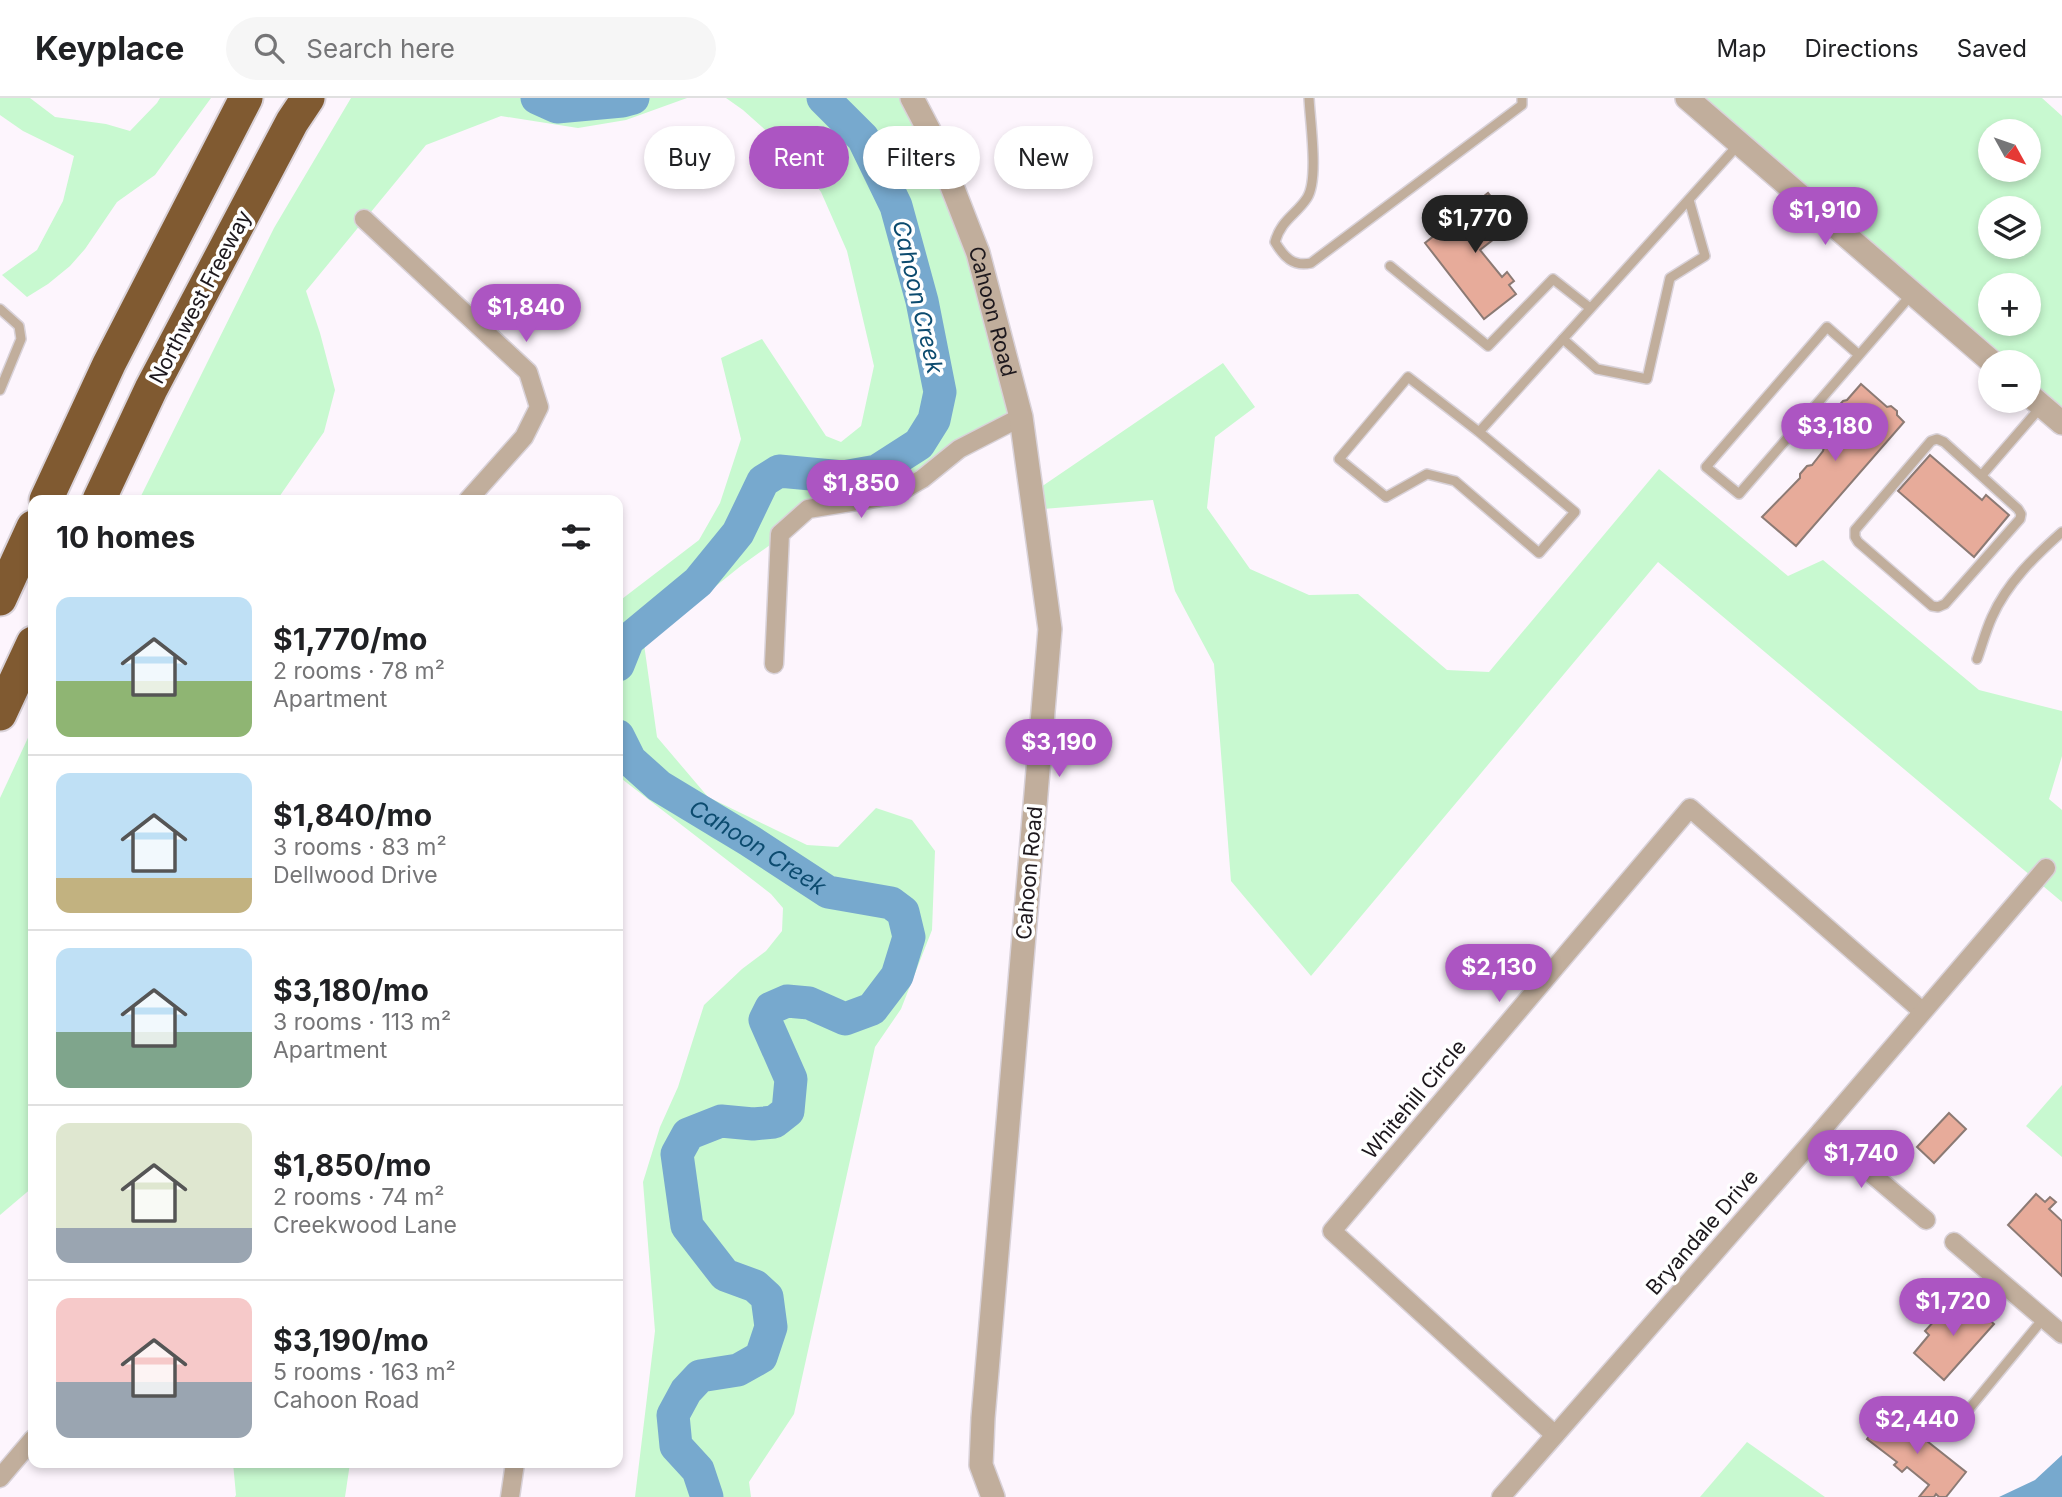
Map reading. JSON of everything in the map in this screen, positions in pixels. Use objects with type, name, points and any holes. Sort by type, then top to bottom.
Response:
[{"type":"highway","points":[[48,495],[109,364],[246,98]]},
{"type":"highway","name":"Northwest Freeway","points":[[101,495],[151,389],[292,122],[308,98]]},
{"type":"highway","points":[[0,599],[28,538]]},
{"type":"highway","points":[[0,714],[28,654]]},
{"type":"street","name":"Cahoon Road","points":[[912,98],[934,140],[978,253],[1021,417],[1050,629],[983,1418],[982,1465],[993,1497]]},
{"type":"street","points":[[1687,98],[1978,350]]},
{"type":"street","points":[[364,219],[528,372],[538,407],[524,437],[472,495]]},
{"type":"street","points":[[2041,405],[2062,423]]},
{"type":"street","points":[[774,664],[780,534],[808,509],[894,495],[922,479],[958,449],[1021,417]]},
{"type":"street","name":"Whitehill Circle","points":[[1555,1435],[1332,1231],[1690,808],[1922,1011]]},
{"type":"street","name":"Bryandale Drive","points":[[1501,1497],[1821,1131],[2046,868]]},
{"type":"street","points":[[1821,1131],[1926,1220]]},
{"type":"street","points":[[1954,1242],[2062,1334]]},
{"type":"street","points":[[0,1478],[28,1445]]},
{"type":"street","points":[[510,1497],[514,1468]]},
{"type":"lane","points":[[1309,98],[1313,171],[1311,187],[1307,198],[1278,231],[1275,242],[1282,253],[1302,265],[1311,263],[1522,102],[1532,98]]},
{"type":"lane","points":[[1479,432],[1740,144]]},
{"type":"lane","points":[[1563,338],[1597,369],[1647,379],[1670,278],[1705,256],[1689,200]]},
{"type":"lane","points":[[1390,266],[1488,346],[1553,279],[1590,308]]},
{"type":"lane","points":[[1859,355],[1827,327],[1706,467],[1739,494],[1859,355],[1912,293]]},
{"type":"lane","points":[[0,309],[19,326],[21,339],[0,390]]},
{"type":"lane","points":[[1408,377],[1479,432],[1575,512],[1539,553],[1455,481],[1427,474],[1386,497],[1339,459],[1408,377]]},
{"type":"lane","points":[[1982,475],[2026,413]]},
{"type":"lane","points":[[1937,439],[1944,442],[1982,475],[2018,509],[2020,519],[1945,604],[1932,606],[1855,537],[1855,530],[1931,441],[1937,439]]},
{"type":"lane","points":[[1977,659],[1992,617],[2011,585],[2062,532]]},
{"type":"lane","points":[[1955,1426],[2043,1319]]},
{"type":"green space","points":[[0,98],[30,98],[55,117],[106,124],[130,131],[160,98],[211,98],[155,175],[117,202],[70,266],[27,297],[2,275],[37,250],[63,201],[74,156],[23,131],[0,115]]},
{"type":"green space","points":[[351,98],[687,98],[626,120],[578,128],[501,116],[426,145],[306,291],[335,390],[324,432],[280,495],[141,495],[274,228]]},
{"type":"green space","points":[[726,98],[919,98],[929,126],[863,126],[863,189],[950,189],[1029,421],[957,462],[904,499],[812,515],[742,565],[644,644],[657,737],[708,797],[807,845],[838,847],[876,808],[912,820],[935,851],[932,930],[901,1009],[875,1047],[794,1414],[749,1482],[751,1497],[635,1497],[655,1331],[643,1182],[660,1127],[678,1087],[704,1005],[742,969],[766,951],[782,931],[783,908],[771,894],[623,780],[623,598],[699,540],[720,503],[741,439],[721,358],[762,339],[826,436],[841,442],[861,426],[874,366],[847,251],[819,189],[849,189],[849,126],[761,126]]},
{"type":"green space","points":[[1702,98],[2042,98],[2062,116],[2062,411],[2041,392],[2041,350],[1992,350]]},
{"type":"green space","points":[[1223,363],[1255,407],[1215,437],[1207,508],[1250,569],[1309,595],[1358,594],[1447,670],[1489,672],[1659,469],[1788,576],[1823,560],[1979,690],[2062,711],[2062,756],[2049,799],[2062,810],[2062,902],[1658,562],[1311,976],[1231,881],[1214,664],[1175,591],[1153,500],[1043,509],[1041,487]]},
{"type":"green space","points":[[28,738],[28,1191],[0,1215],[0,798]]},
{"type":"green space","points":[[2062,1085],[2062,1157],[2026,1126]]},
{"type":"green space","points":[[1747,1442],[1825,1497],[1700,1497]]},
{"type":"green space","points":[[233,1468],[349,1468],[345,1497],[235,1497]]},
{"type":"water","points":[[2062,1455],[2062,1497],[1999,1497],[2035,1480]]},
{"type":"building","points":[[1488,193],[1513,224],[1480,250],[1502,277],[1507,272],[1514,281],[1509,285],[1516,294],[1484,319],[1425,243]]},
{"type":"building","points":[[1861,384],[1887,407],[1891,406],[1897,411],[1897,415],[1904,422],[1796,546],[1762,517],[1823,451],[1830,440],[1820,431],[1836,409]]},
{"type":"building","points":[[1930,455],[1982,500],[1986,495],[2009,515],[1974,557],[1898,491]]},
{"type":"building","points":[[1949,1113],[1966,1129],[1934,1163],[1917,1147]]},
{"type":"building","points":[[2036,1194],[2045,1202],[2050,1197],[2056,1202],[2049,1209],[2062,1221],[2062,1276],[2008,1225]]},
{"type":"building","points":[[1964,1297],[1994,1324],[1944,1380],[1914,1353],[1929,1335],[1925,1331],[1946,1308],[1951,1312]]},
{"type":"building","points":[[1889,1411],[1966,1472],[1946,1497],[1936,1494],[1934,1497],[1919,1497],[1929,1485],[1907,1467],[1902,1472],[1894,1465],[1897,1462],[1867,1439]]},
{"type":"waterway","name":"Cahoon Creek","points":[[537,98],[557,107],[633,98]]},
{"type":"waterway","name":"Cahoon Creek","points":[[623,652],[628,640],[698,582],[738,533],[763,481],[779,471],[843,477],[877,471],[919,444],[934,420],[940,392],[922,301],[896,206],[863,138],[823,98]]},
{"type":"waterway","name":"Cahoon Creek","points":[[623,746],[630,760],[659,786],[828,892],[891,903],[903,912],[909,937],[897,976],[872,1009],[845,1019],[809,1003],[787,1001],[771,1008],[765,1020],[791,1079],[788,1111],[774,1122],[753,1124],[721,1121],[688,1134],[677,1154],[687,1226],[725,1275],[755,1286],[767,1297],[771,1327],[761,1357],[738,1370],[700,1376],[686,1391],[673,1415],[676,1446],[698,1470],[707,1497]]}]
